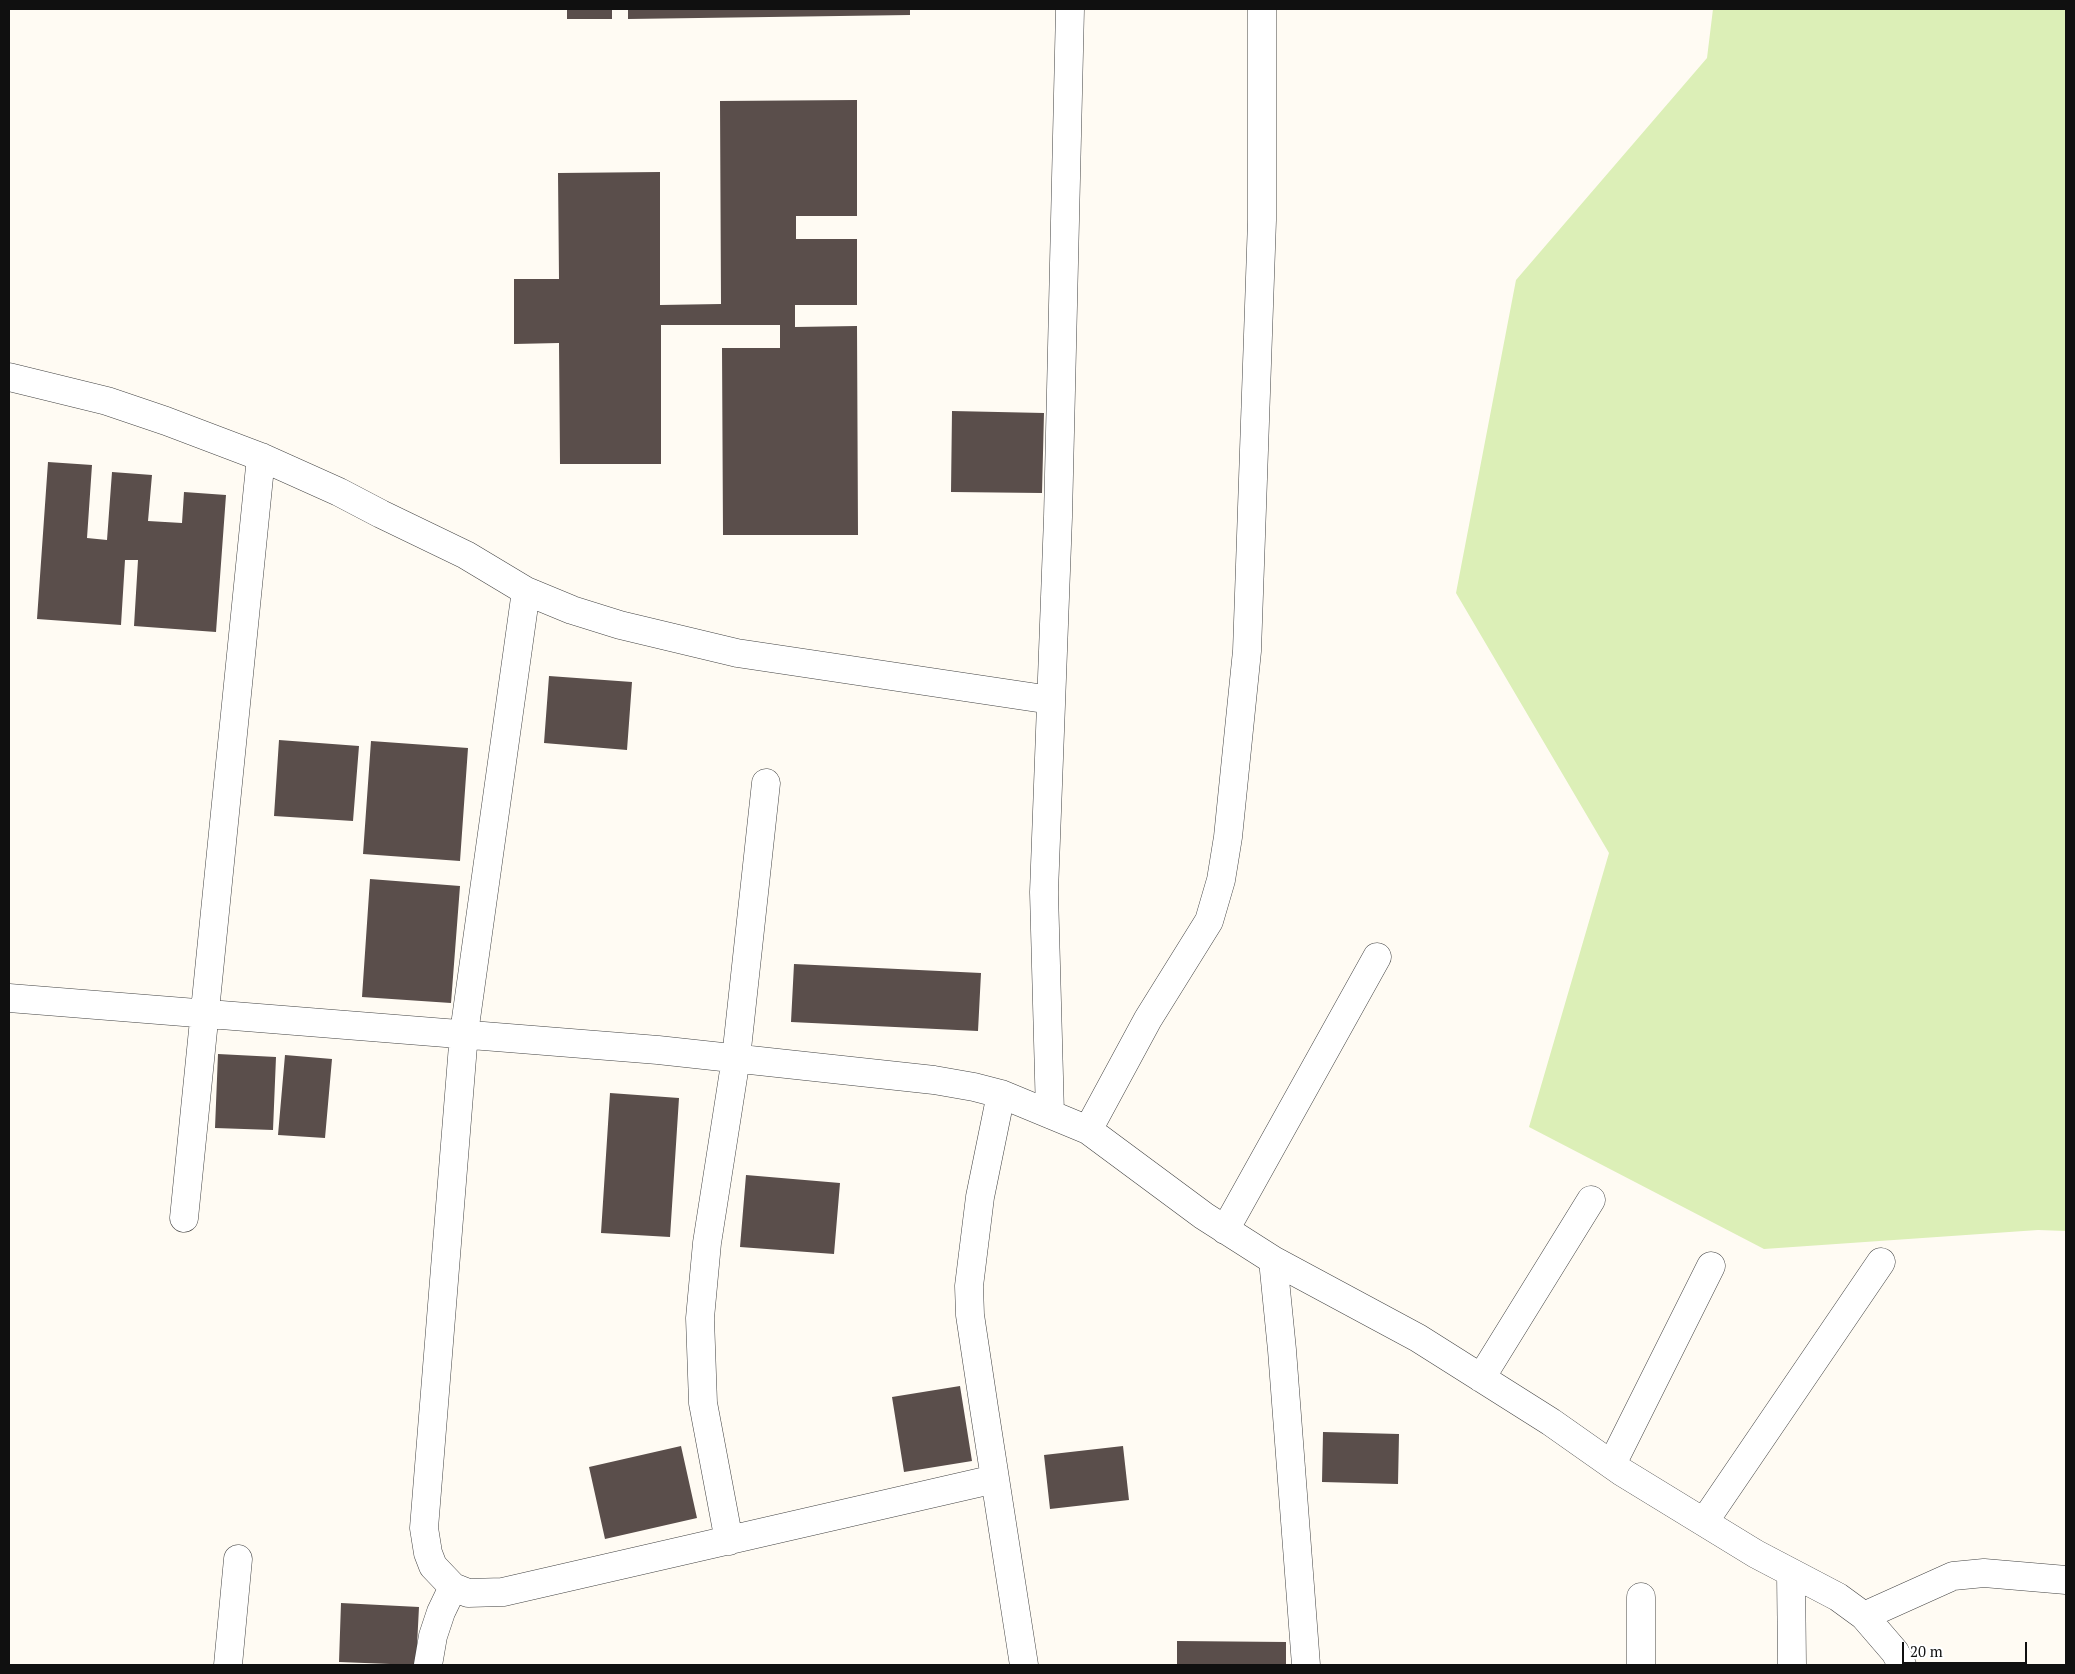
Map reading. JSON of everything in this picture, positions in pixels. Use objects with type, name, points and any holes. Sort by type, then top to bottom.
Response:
[{"type":"street","points":[[1050,1114],[1044,892],[1058,518],[1070,9]]},
{"type":"street","points":[[1088,1130],[1148,1019],[1209,920],[1222,880],[1247,651],[1262,220],[1262,9]]},
{"type":"street","points":[[9,377],[107,401],[261,457],[340,492],[466,555],[526,591],[572,610],[620,625],[738,653],[1051,700]]},
{"type":"street","points":[[184,1218],[261,457]]},
{"type":"street","points":[[526,591],[464,1033],[424,1528],[428,1554],[433,1566],[453,1587],[468,1593],[502,1592],[995,1480]]},
{"type":"street","points":[[728,1541],[703,1402],[700,1318],[707,1243],[736,1058],[766,784]]},
{"type":"street","points":[[1225,1230],[1377,957]]},
{"type":"street","points":[[9,998],[464,1033],[736,1058],[934,1080],[1002,1094],[1088,1130],[1225,1230],[1273,1260],[1418,1338],[1704,1522],[1791,1573],[1838,1597],[1864,1616],[1895,1652],[1902,1665]]},
{"type":"street","points":[[1002,1094],[980,1197],[969,1286],[970,1315],[1024,1665]]},
{"type":"street","points":[[1481,1378],[1591,1200]]},
{"type":"street","points":[[1273,1260],[1282,1350],[1306,1665]]},
{"type":"street","points":[[1704,1522],[1881,1262]]},
{"type":"street","points":[[1612,1464],[1711,1266]]},
{"type":"street","points":[[228,1665],[238,1559]]},
{"type":"street","points":[[1791,1573],[1792,1665]]},
{"type":"street","points":[[1864,1616],[1953,1576],[1984,1574],[2066,1580]]},
{"type":"street","points":[[428,1665],[433,1636],[453,1587]]},
{"type":"street","points":[[1640,1665],[1641,1596]]},
{"type":"green space","points":[[1713,9],[2066,9],[2066,1231],[2038,1230],[1764,1249],[1529,1127],[1609,853],[1456,593],[1516,280],[1707,58]]},
{"type":"building","points":[[567,9],[612,9],[612,19],[567,19]]},
{"type":"building","points":[[628,9],[910,9],[910,15],[628,19]]},
{"type":"building","points":[[857,100],[857,216],[796,216],[796,239],[857,239],[857,305],[795,305],[795,327],[857,326],[858,535],[723,535],[722,348],[780,348],[780,325],[661,325],[661,464],[560,464],[559,343],[514,344],[514,279],[559,279],[558,173],[660,172],[660,305],[721,304],[720,101]]},
{"type":"building","points":[[952,411],[1044,413],[1042,493],[951,492]]},
{"type":"building","points":[[48,462],[92,465],[87,538],[107,540],[112,472],[152,475],[148,521],[182,523],[184,492],[226,495],[216,632],[134,626],[138,560],[125,560],[121,625],[37,619]]},
{"type":"building","points":[[549,676],[632,682],[627,750],[544,743]]},
{"type":"building","points":[[279,740],[359,746],[353,821],[274,816]]},
{"type":"building","points":[[371,741],[468,748],[460,861],[363,854]]},
{"type":"building","points":[[370,879],[460,886],[451,1003],[362,997]]},
{"type":"building","points":[[794,964],[981,973],[978,1031],[791,1022]]},
{"type":"building","points":[[218,1054],[276,1057],[273,1130],[215,1128]]},
{"type":"building","points":[[285,1055],[332,1059],[325,1138],[278,1135]]},
{"type":"building","points":[[610,1093],[679,1098],[670,1237],[601,1233]]},
{"type":"building","points":[[746,1175],[840,1183],[834,1254],[740,1247]]},
{"type":"building","points":[[960,1386],[972,1461],[904,1472],[892,1397]]},
{"type":"building","points":[[1323,1432],[1399,1434],[1398,1484],[1322,1482]]},
{"type":"building","points":[[681,1446],[697,1518],[605,1539],[589,1467]]},
{"type":"building","points":[[1123,1446],[1129,1500],[1050,1509],[1044,1455]]},
{"type":"building","points":[[341,1603],[419,1607],[416,1665],[339,1662]]},
{"type":"building","points":[[1177,1641],[1286,1642],[1286,1665],[1177,1665]]}]
